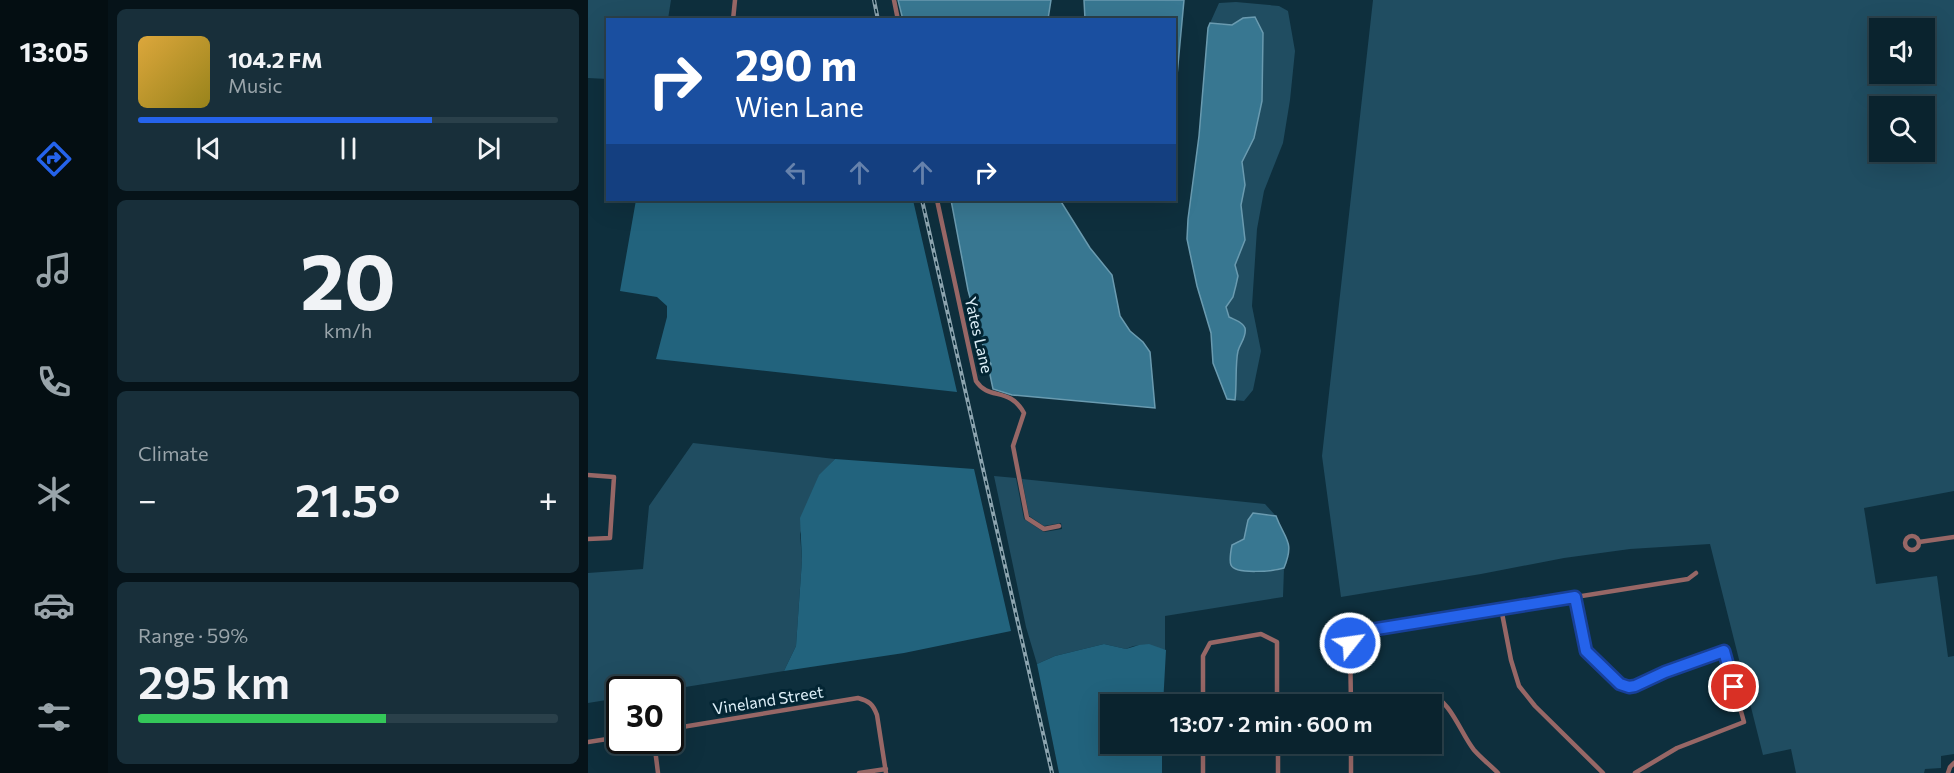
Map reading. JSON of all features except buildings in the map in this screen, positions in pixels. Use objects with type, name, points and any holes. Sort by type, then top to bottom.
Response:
[{"type":"street","points":[[733,18],[735,0]]},
{"type":"street","points":[[894,0],[898,18]]},
{"type":"street","name":"Yates Lane","points":[[937,201],[976,381],[987,392],[1006,395],[1014,400],[1024,413],[1013,446],[1027,519],[1044,529],[1059,526]]},
{"type":"street","points":[[588,475],[614,477],[610,538],[588,539]]},
{"type":"street","points":[[1919,542],[1954,537]]},
{"type":"street","points":[[1351,694],[1350,643],[1358,632],[1688,579],[1695,573]]},
{"type":"street","points":[[1575,597],[1586,651],[1620,684],[1635,686],[1675,668],[1724,651],[1744,722],[1677,747],[1635,773]]},
{"type":"street","points":[[1501,608],[1511,660],[1519,686],[1535,706],[1603,773]]},
{"type":"street","points":[[1203,694],[1203,656],[1210,643],[1261,634],[1277,642],[1277,694]]},
{"type":"street","name":"Vineland Street","points":[[684,727],[858,698],[868,701],[874,707],[886,771]]},
{"type":"street","points":[[1442,701],[1474,750],[1498,773]]},
{"type":"street","points":[[588,742],[606,739]]},
{"type":"street","points":[[656,754],[658,773]]},
{"type":"street","points":[[1203,754],[1203,773]]},
{"type":"street","points":[[1278,754],[1278,773]]},
{"type":"street","points":[[1351,754],[1351,773]]},
{"type":"street","points":[[1948,773],[1954,763]]},
{"type":"street","points":[[859,773],[886,771]]},
{"type":"shaded area","points":[[588,0],[671,0],[668,18],[606,18],[606,79],[588,78]]},
{"type":"shaded area","points":[[898,0],[1051,0],[1048,18],[902,18]]},
{"type":"shaded area","points":[[1084,0],[1184,0],[1176,86],[1176,18],[1085,18]]},
{"type":"shaded area","points":[[1373,0],[1954,0],[1954,491],[1864,508],[1876,584],[1937,576],[1948,657],[1954,656],[1954,754],[1941,756],[1941,768],[1925,769],[1924,773],[1796,773],[1791,749],[1763,755],[1710,544],[1630,549],[1564,558],[1341,597],[1322,456]]},
{"type":"shaded area","points":[[1236,2],[1279,6],[1288,11],[1295,51],[1283,143],[1264,191],[1257,229],[1252,306],[1261,351],[1253,390],[1244,401],[1235,400],[1237,355],[1242,323],[1229,317],[1226,307],[1233,297],[1238,276],[1235,265],[1244,240],[1241,205],[1245,185],[1242,162],[1254,138],[1262,101],[1263,33],[1243,19],[1232,25],[1210,23],[1219,3]]},
{"type":"shaded area","points":[[1255,17],[1263,33],[1262,101],[1254,138],[1242,162],[1245,185],[1241,205],[1245,240],[1235,265],[1238,276],[1233,297],[1226,307],[1229,317],[1238,321],[1245,328],[1237,356],[1235,400],[1227,399],[1213,363],[1211,333],[1197,286],[1187,239],[1188,219],[1199,136],[1208,28],[1210,23],[1232,25],[1243,18]]},
{"type":"shaded area","points":[[636,201],[913,201],[957,392],[656,359],[667,317],[667,306],[657,297],[620,291]]},
{"type":"shaded area","points":[[951,201],[1061,201],[1090,248],[1112,275],[1120,316],[1130,331],[1143,342],[1150,352],[1155,408],[1012,395],[993,389],[989,370],[991,364],[986,357],[968,290]]},
{"type":"shaded area","points":[[693,443],[835,459],[819,476],[800,534],[802,560],[796,646],[784,671],[684,687],[684,676],[606,676],[606,700],[588,703],[588,573],[643,569],[649,506]]},
{"type":"shaded area","points":[[835,459],[974,469],[1011,631],[904,653],[784,671],[796,646],[802,560],[800,518],[819,475]]},
{"type":"shaded area","points":[[994,476],[1016,478],[1024,519],[1044,532],[1062,529],[1061,523],[1044,526],[1029,516],[1022,479],[1265,504],[1275,515],[1253,514],[1248,521],[1244,539],[1238,541],[1240,570],[1275,571],[1284,568],[1283,597],[1165,616],[1165,650],[1141,645],[1126,649],[1104,644],[1055,656],[1037,664],[1026,627]]},
{"type":"shaded area","points":[[1253,513],[1276,516],[1289,546],[1284,568],[1247,571],[1231,565],[1232,545],[1244,539],[1248,520]]},
{"type":"shaded area","points":[[1104,644],[1126,649],[1149,644],[1166,650],[1164,694],[1100,694],[1100,754],[1162,754],[1162,773],[1059,773],[1037,664],[1055,656]]},
{"type":"railway","points":[[874,0],[878,18]]},
{"type":"railway","points":[[922,201],[1052,773]]},
{"type":"route","points":[[1350,643],[1358,632],[1575,597],[1586,651],[1620,684],[1635,686],[1665,672],[1724,651],[1734,687]]}]
